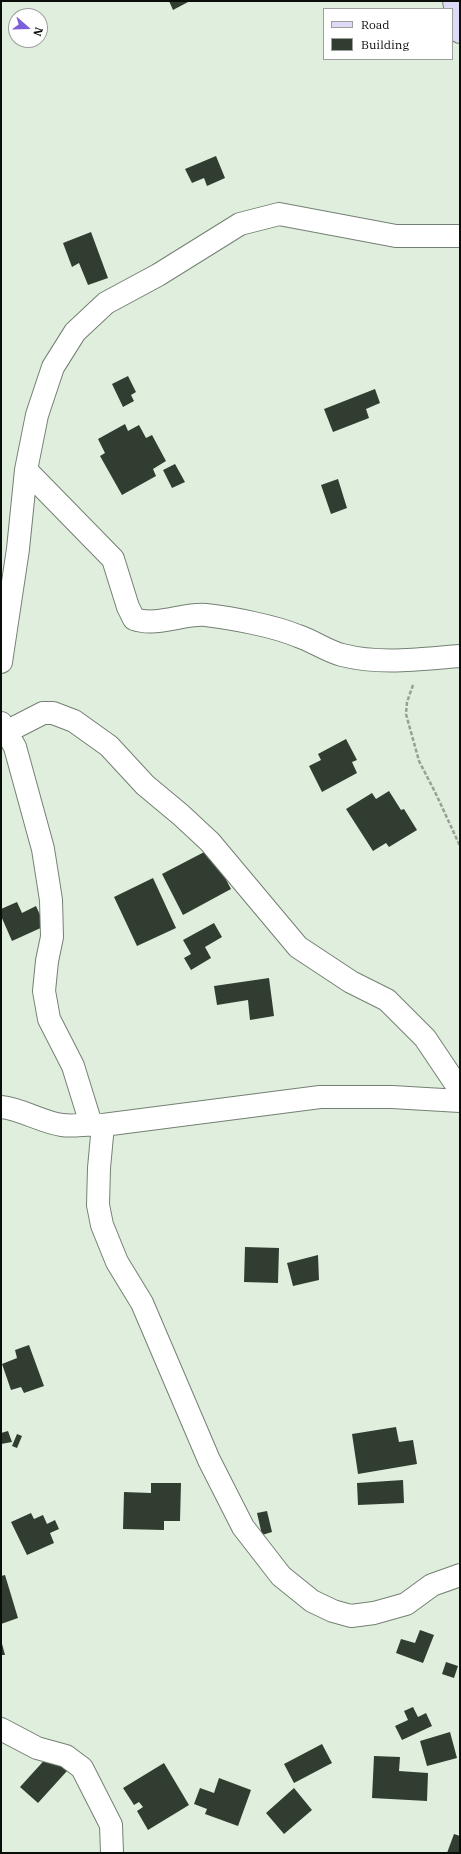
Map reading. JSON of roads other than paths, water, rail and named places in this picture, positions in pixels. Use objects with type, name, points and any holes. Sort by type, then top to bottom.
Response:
[{"type":"street","points":[[456,6],[460,32]]},
{"type":"street","points":[[1,662],[18,549],[26,470],[37,415],[53,367],[75,332],[106,303],[158,275],[240,224],[279,214],[396,236],[460,236]]},
{"type":"street","points":[[26,470],[112,559],[128,607],[134,619],[151,622],[205,615],[250,623],[297,635],[342,655],[370,660],[409,661],[460,656]]},
{"type":"street","points":[[460,1090],[426,1038],[387,1000],[351,982],[298,947],[210,842],[181,814],[145,785],[109,746],[74,721],[53,712],[43,713],[4,727],[15,747],[43,849],[51,900],[52,937],[47,961],[44,991],[50,1019],[73,1066],[97,1124],[99,1168],[98,1205],[102,1225],[117,1262],[142,1302],[209,1460],[242,1528],[280,1576],[312,1601],[333,1611],[351,1616],[374,1613],[406,1604],[432,1585],[460,1575]]},
{"type":"street","points":[[1,1107],[9,1108],[63,1126],[97,1124],[320,1097],[392,1097],[460,1101]]},
{"type":"street","points":[[1,1729],[37,1748],[66,1756],[82,1768],[111,1825],[112,1853]]}]
